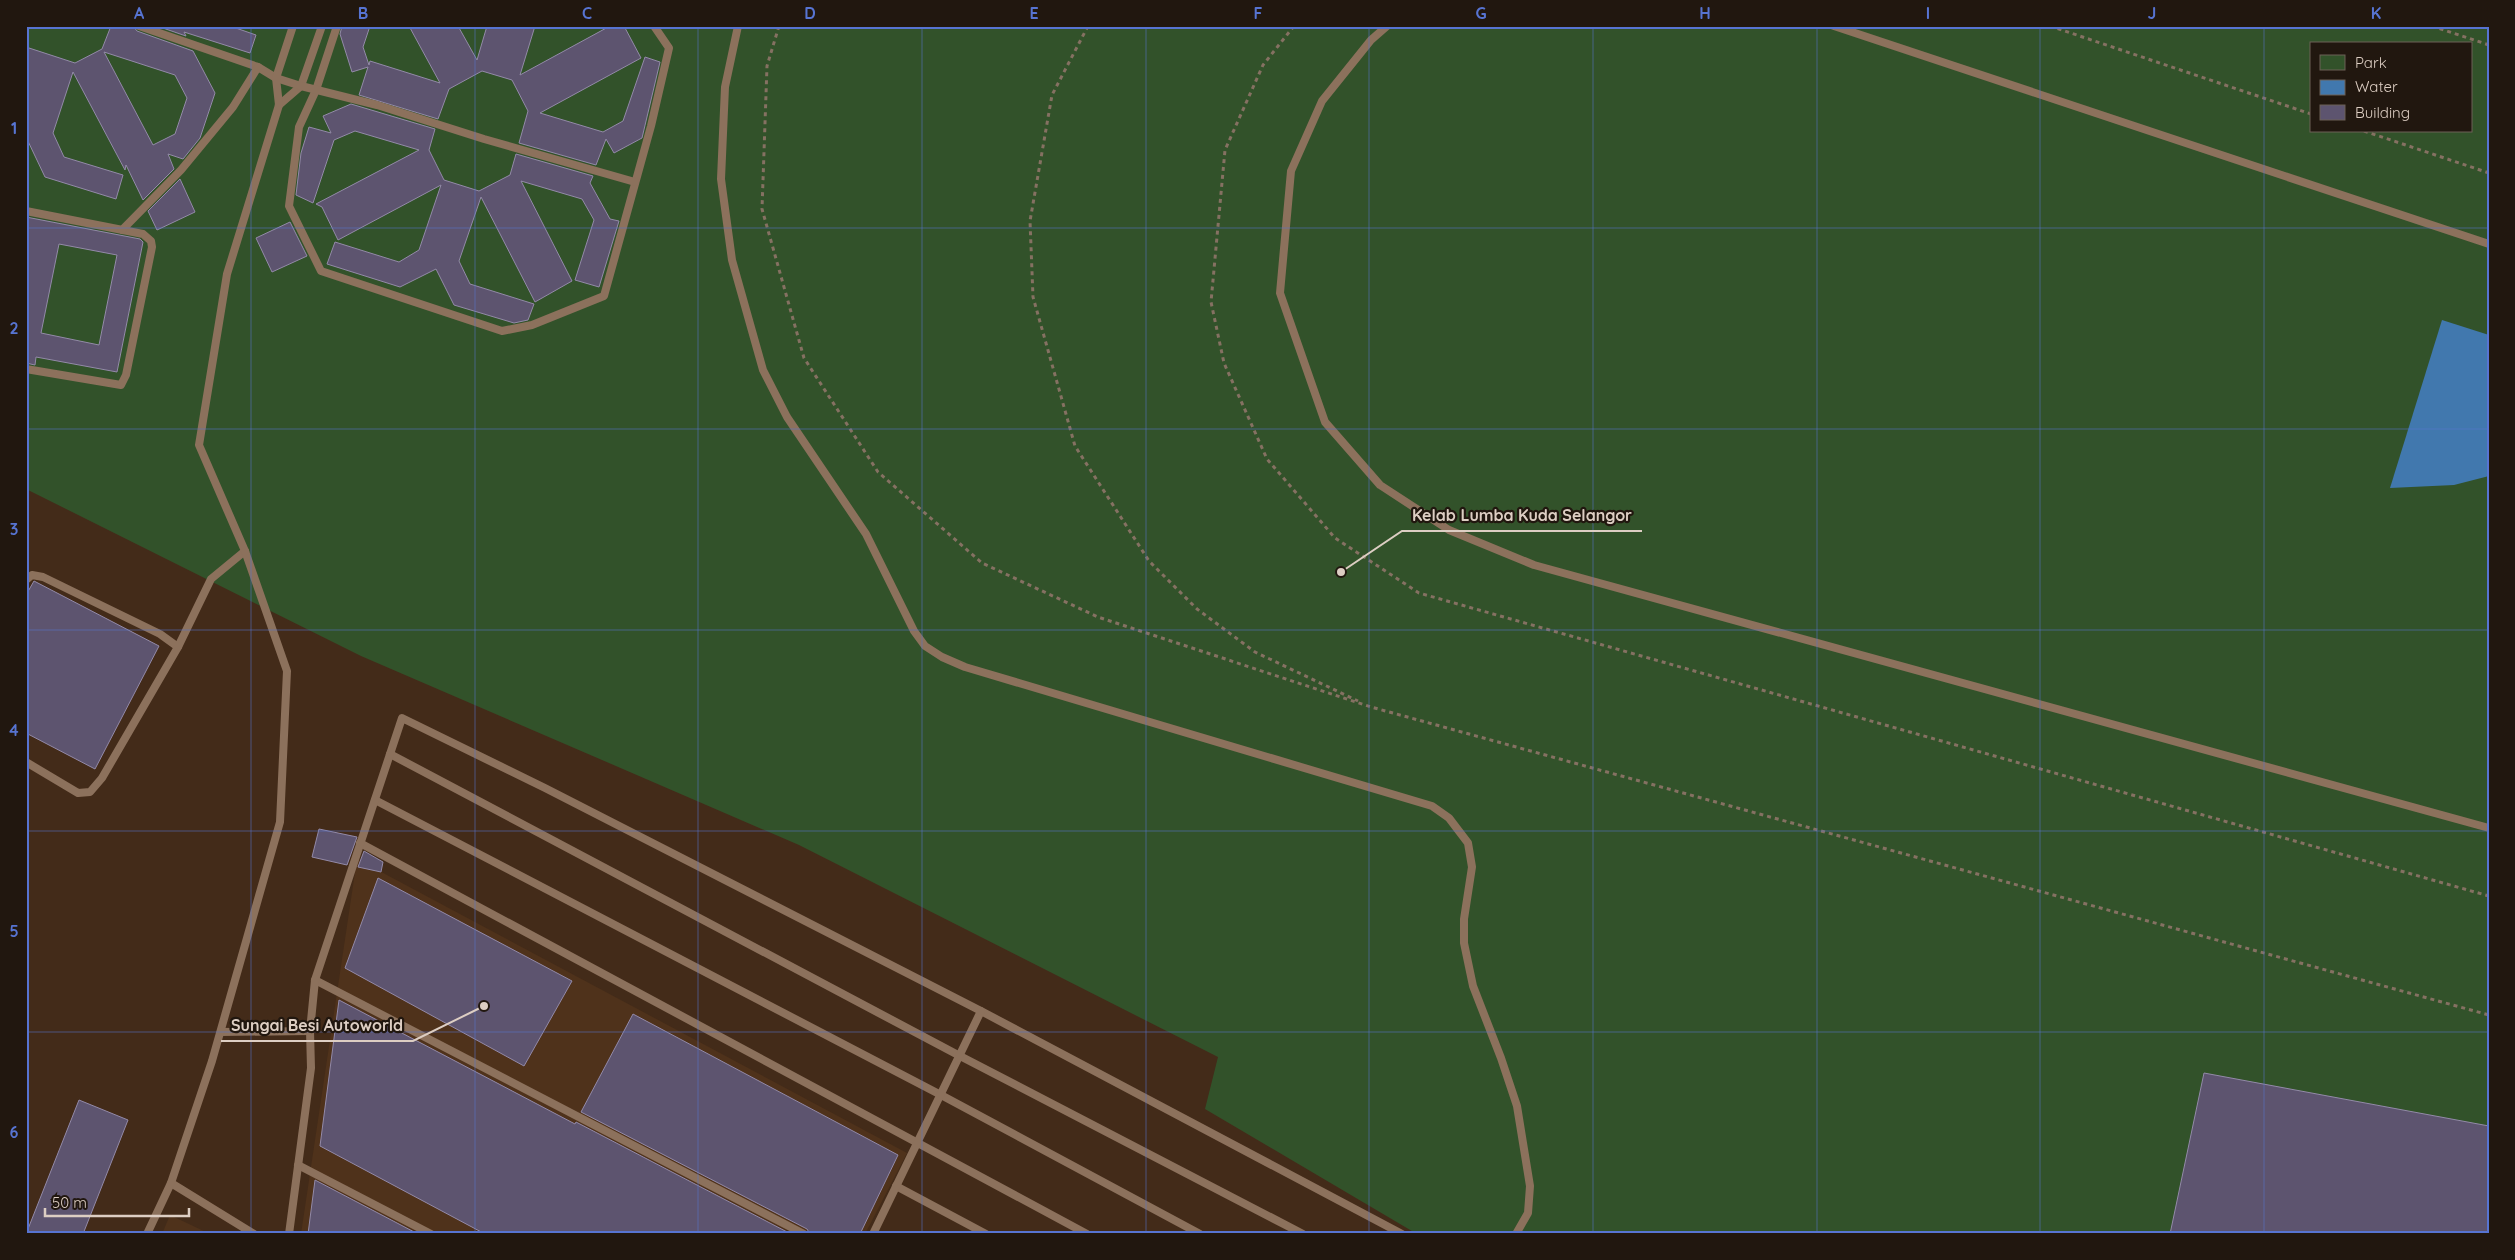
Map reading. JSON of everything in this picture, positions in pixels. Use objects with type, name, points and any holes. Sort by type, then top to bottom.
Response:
[{"type":"lane","points":[[138,26],[258,66],[276,78],[301,86],[377,105],[484,139],[635,182]]},
{"type":"lane","points":[[147,1234],[171,1183],[221,1032],[280,822],[287,671],[245,551],[199,445],[227,274],[280,105],[276,78],[293,26]]},
{"type":"lane","points":[[280,105],[301,86],[322,26]]},
{"type":"lane","points":[[338,26],[316,90],[299,127],[289,206],[322,271],[502,331],[532,325],[604,296],[651,126],[669,48],[654,26]]},
{"type":"lane","points":[[738,26],[725,87],[721,179],[732,260],[763,370],[787,417],[866,534],[914,631],[925,646],[942,657],[966,667],[1432,806],[1449,818],[1468,843],[1472,867],[1464,920],[1464,943],[1473,986],[1501,1058],[1517,1106],[1530,1186],[1528,1213],[1516,1234]]},
{"type":"lane","points":[[1387,26],[1370,40],[1322,101],[1291,170],[1280,293],[1325,422],[1380,485],[1449,530],[1534,565],[2489,828]]},
{"type":"lane","points":[[1834,26],[2489,244]]},
{"type":"lane","points":[[122,230],[181,170],[233,107],[258,66]]},
{"type":"lane","points":[[26,212],[122,230],[148,237],[152,247],[124,382],[115,385],[26,369]]},
{"type":"lane","points":[[26,762],[78,793],[90,792],[102,778],[178,648],[211,579],[245,551]]},
{"type":"lane","points":[[26,580],[32,575],[43,577],[160,634],[178,648]]},
{"type":"lane","points":[[289,1234],[311,1068],[310,1031],[315,980],[402,718],[544,788],[981,1011],[1402,1234]]},
{"type":"lane","points":[[390,754],[960,1056],[1304,1234]]},
{"type":"lane","points":[[375,800],[941,1094],[1200,1234]]},
{"type":"lane","points":[[360,843],[1087,1234]]},
{"type":"lane","points":[[315,980],[804,1234]]},
{"type":"lane","points":[[876,1233],[896,1186],[981,1011]]},
{"type":"lane","points":[[221,1032],[310,1031]]},
{"type":"lane","points":[[298,1165],[431,1234]]},
{"type":"lane","points":[[171,1183],[254,1234]]},
{"type":"lane","points":[[896,1186],[986,1234]]},
{"type":"path","points":[[779,26],[767,66],[762,209],[804,358],[878,472],[982,563],[1098,617],[1371,707],[2489,1015]]},
{"type":"path","points":[[1088,26],[1052,96],[1030,221],[1033,297],[1075,446],[1149,561],[1198,609],[1255,652],[1371,707]]},
{"type":"path","points":[[1294,26],[1263,65],[1225,150],[1211,302],[1224,364],[1268,459],[1335,538],[1419,593],[2489,896]]},
{"type":"path","points":[[2050,26],[2310,114]]},
{"type":"path","points":[[2432,26],[2489,45]]},
{"type":"path","points":[[2367,132],[2489,173]]},
{"type":"shaded area","points":[[357,859],[907,1153],[865,1234],[301,1234]]},
{"type":"shaded area","points":[[170,1215],[210,1234],[162,1234]]},
{"type":"green space","points":[[26,26],[2489,26],[2489,1234],[1417,1234],[1205,1109],[1218,1057],[799,845],[361,656],[26,489]]},
{"type":"water","points":[[2442,320],[2489,335],[2489,476],[2454,485],[2390,488]]},
{"type":"building","points":[[111,26],[133,26],[137,31],[193,51],[215,93],[200,138],[183,159],[168,154],[174,169],[143,200],[126,165],[125,170],[73,72],[53,133],[64,157],[123,175],[116,199],[45,177],[26,137],[26,47],[75,63],[102,49]],"holes":[[[104,52],[175,75],[187,98],[175,134],[153,145]]]},
{"type":"building","points":[[157,26],[230,26],[256,35],[250,53],[184,32],[186,36]]},
{"type":"building","points":[[342,26],[370,26],[363,47],[369,65],[370,61],[440,83],[409,26],[458,26],[477,60],[487,26],[535,26],[520,75],[610,26],[624,26],[641,58],[540,113],[603,132],[623,121],[645,57],[660,62],[642,138],[614,153],[606,139],[596,165],[519,143],[528,111],[512,80],[482,71],[449,89],[438,119],[359,95],[368,67],[352,72],[340,34]]},
{"type":"building","points":[[351,104],[435,129],[429,150],[444,180],[479,191],[510,175],[516,154],[593,176],[590,183],[610,219],[619,221],[599,287],[575,280],[594,220],[582,199],[521,181],[572,281],[535,302],[481,197],[459,261],[470,284],[534,304],[528,320],[514,323],[454,305],[436,269],[400,287],[327,264],[335,242],[399,262],[419,250],[441,185],[338,240],[322,207],[316,204],[419,150],[355,131],[334,140],[313,203],[296,195],[301,153],[309,127],[331,133],[323,116]]},
{"type":"building","points":[[180,179],[195,212],[157,230],[148,211]]},
{"type":"building","points":[[26,217],[140,239],[143,242],[117,372],[36,357],[35,365],[26,363]],"holes":[[[59,244],[117,255],[99,345],[41,333]]]},
{"type":"building","points":[[290,222],[307,256],[272,272],[256,238]]},
{"type":"building","points":[[34,581],[159,646],[95,769],[26,733],[26,595]]},
{"type":"building","points":[[319,829],[357,837],[347,865],[312,857]]},
{"type":"building","points":[[364,851],[383,862],[381,872],[358,867]]},
{"type":"building","points":[[378,878],[572,981],[524,1066],[345,968]]},
{"type":"building","points":[[339,1000],[575,1124],[576,1122],[791,1234],[485,1234],[320,1146]]},
{"type":"building","points":[[633,1014],[898,1155],[860,1234],[810,1234],[807,1229],[581,1112]]},
{"type":"building","points":[[2204,1073],[2489,1126],[2489,1234],[2170,1234]]},
{"type":"building","points":[[79,1100],[128,1120],[83,1234],[26,1234]]},
{"type":"building","points":[[315,1180],[418,1234],[308,1234]]},
{"type":"place","name":"Kelab Lumba Kuda Selangor","points":[[1341,572]]},
{"type":"place","name":"Sungai Besi Autoworld","points":[[484,1006]]}]
